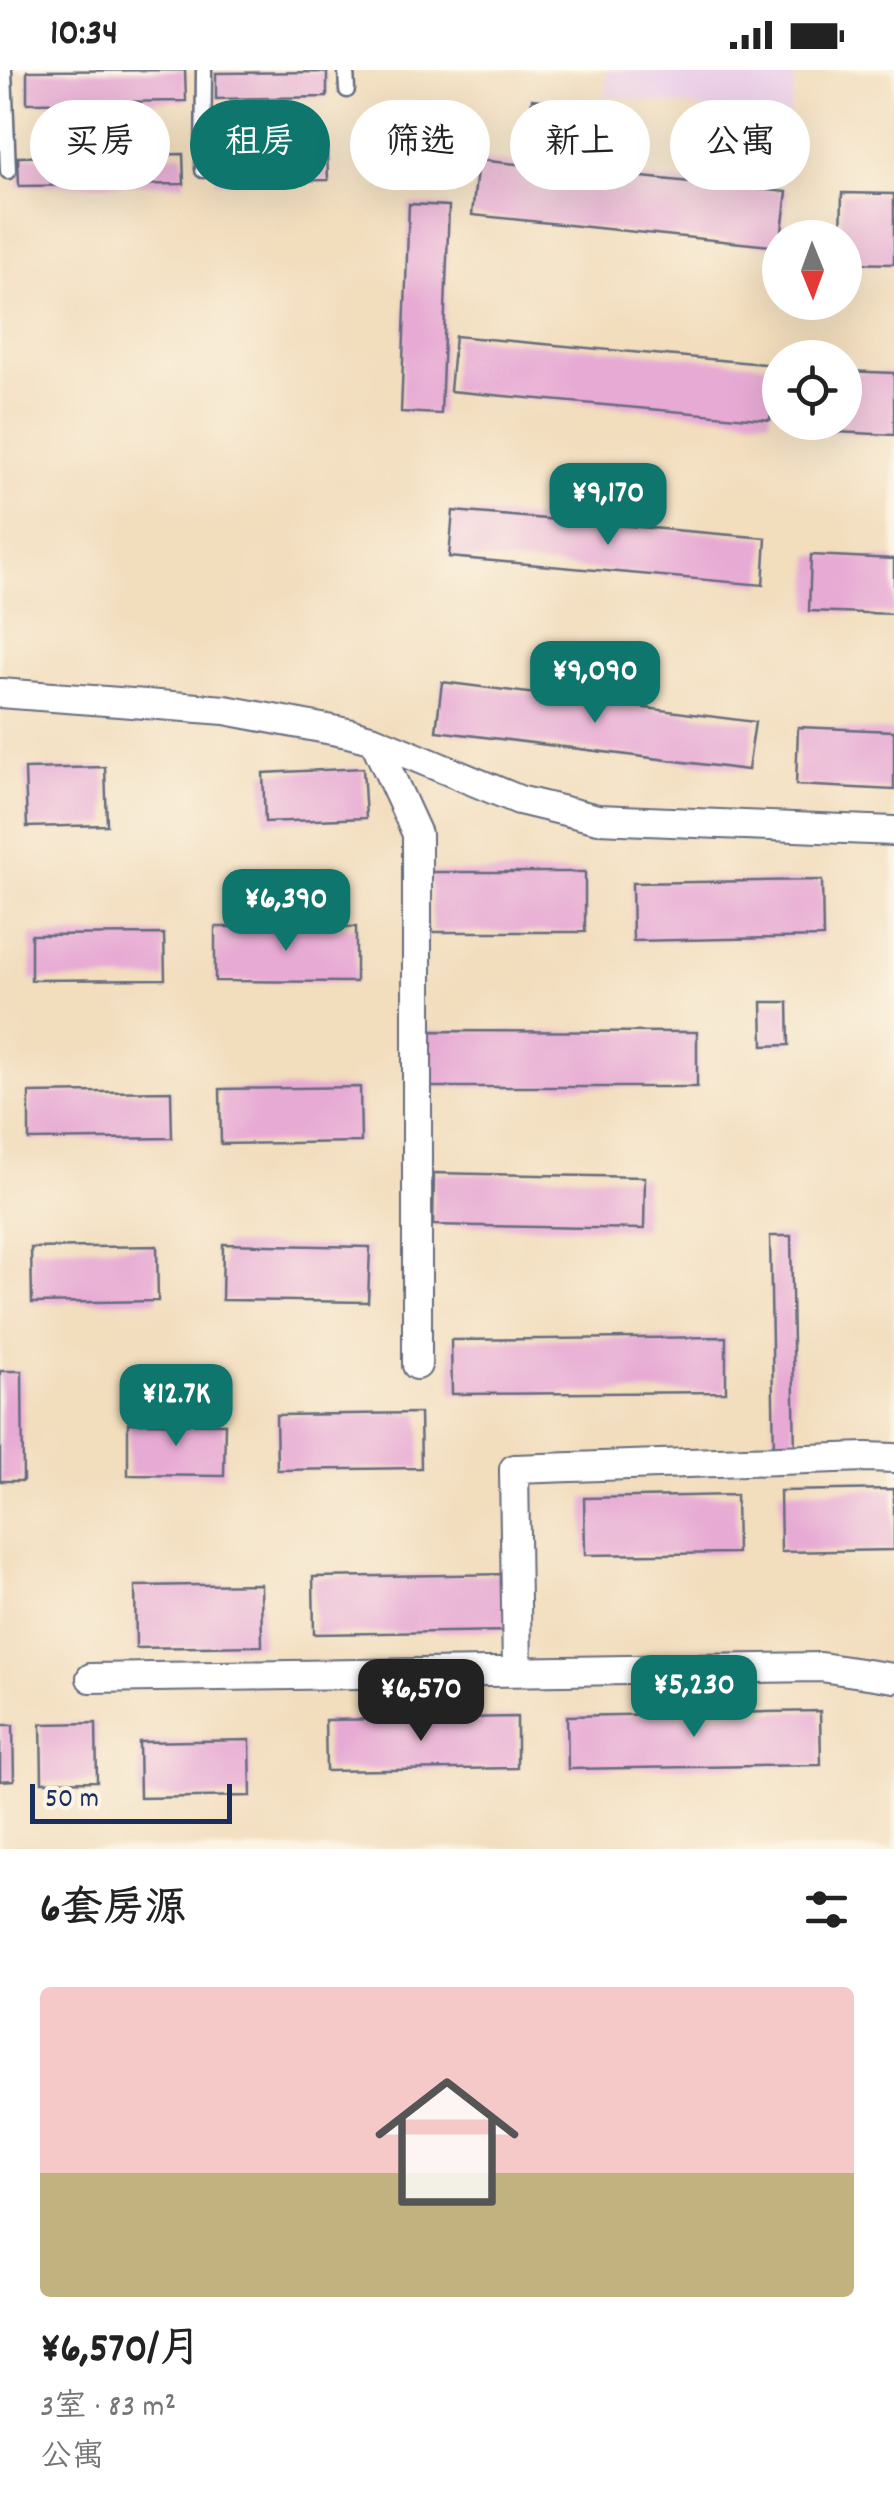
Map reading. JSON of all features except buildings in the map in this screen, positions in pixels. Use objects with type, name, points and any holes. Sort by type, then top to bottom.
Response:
[{"type":"street","points":[[0,693],[224,710],[374,740],[519,800],[598,820],[894,831]]},
{"type":"street","points":[[374,740],[417,834],[417,1365]]},
{"type":"street","points":[[517,1671],[514,1468],[894,1458]]},
{"type":"street","points":[[91,1678],[821,1667],[894,1678]]},
{"type":"lane","points":[[4,70],[8,171]]},
{"type":"lane","points":[[204,70],[204,100]]},
{"type":"lane","points":[[346,70],[347,90]]},
{"type":"shaded area","points":[[606,70],[797,70],[792,100],[670,100],[670,104],[606,96]]}]
